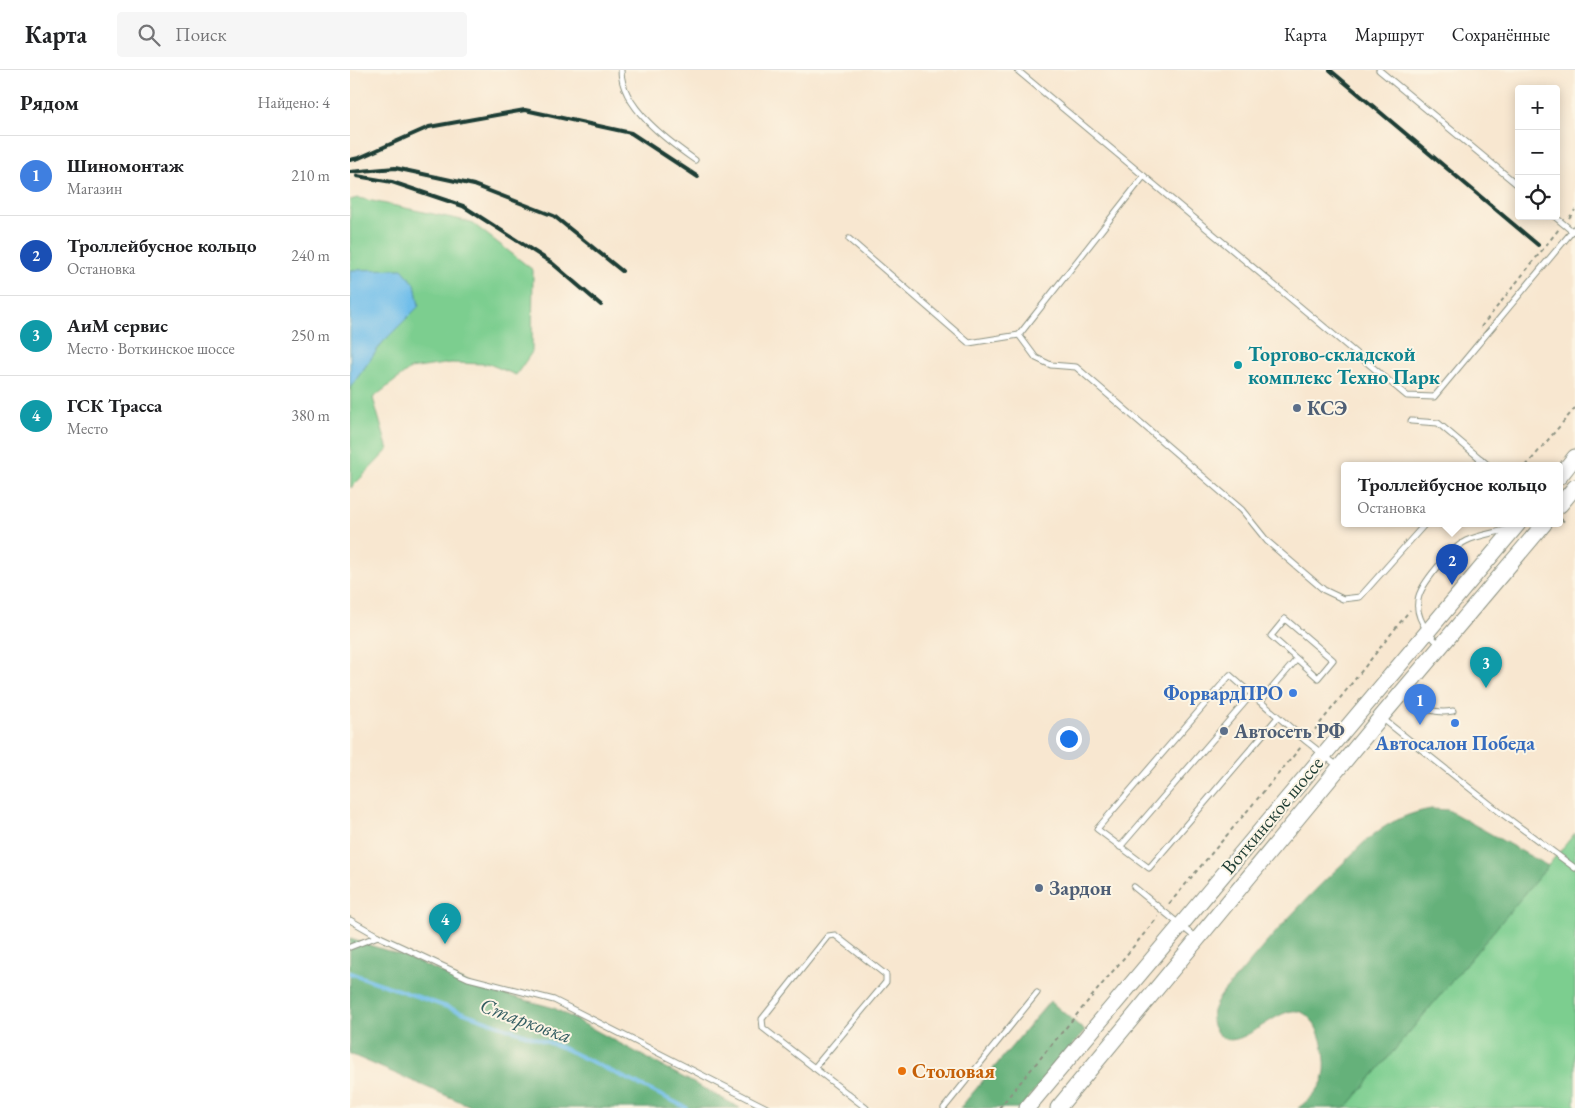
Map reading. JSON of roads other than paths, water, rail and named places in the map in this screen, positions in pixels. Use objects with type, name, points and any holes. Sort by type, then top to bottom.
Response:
[{"type":"main road","points":[[1563,472],[1575,457]]},
{"type":"main road","points":[[1563,501],[1575,487]]},
{"type":"main road","name":"Воткинское шоссе","points":[[1027,1108],[1516,527]]},
{"type":"main road","name":"Воткинское шоссе","points":[[1058,1108],[1381,717],[1541,527]]},
{"type":"lane","points":[[621,70],[621,80],[640,115],[673,145],[695,160]]},
{"type":"lane","points":[[1017,70],[1407,396],[1434,397],[1574,229],[1559,220]]},
{"type":"lane","points":[[1379,70],[1515,183]]},
{"type":"lane","points":[[849,239],[969,343],[1019,336],[1144,176]]},
{"type":"lane","points":[[1019,336],[1036,358],[1051,365],[1076,367],[1242,510],[1267,541],[1324,590],[1343,599],[1360,597],[1422,527]]},
{"type":"lane","points":[[1411,420],[1438,423],[1485,462]]},
{"type":"lane","points":[[1441,646],[1426,632],[1420,617],[1418,600],[1429,578],[1442,562],[1466,541],[1514,527]]},
{"type":"lane","points":[[1285,619],[1333,660],[1318,678],[1297,659],[1271,636],[1285,619]]},
{"type":"lane","points":[[1260,702],[1297,659]]},
{"type":"lane","points":[[1278,717],[1149,868],[1097,829],[1230,675],[1339,768]]},
{"type":"lane","points":[[1401,693],[1426,709],[1441,713],[1453,711]]},
{"type":"lane","points":[[1120,847],[1252,694]]},
{"type":"lane","points":[[1381,717],[1501,814],[1575,868]]},
{"type":"lane","points":[[1134,888],[1198,940]]},
{"type":"lane","points":[[350,920],[378,936],[468,978],[554,1000],[767,1108]]},
{"type":"lane","points":[[814,1068],[886,982],[886,975],[835,935],[828,936],[762,1019],[763,1028],[814,1068],[866,1108]]},
{"type":"lane","points":[[350,947],[378,936]]},
{"type":"lane","points":[[944,1108],[1037,993]]},
{"type":"water","points":[[402,269],[415,284],[419,306],[383,342],[350,388],[350,270]]},
{"type":"waterway","name":"Старковка","points":[[350,973],[561,1047],[687,1108]]},
{"type":"railway","points":[[1330,70],[1538,245]]},
{"type":"railway","points":[[350,160],[359,158],[429,127],[525,110],[631,133],[698,177]]},
{"type":"railway","points":[[350,172],[395,168],[474,185],[554,216],[622,271]]},
{"type":"railway","points":[[357,176],[392,182],[463,206],[552,263],[601,305]]},
{"type":"place","name":"Торгово-складской комплекс Техно Парк","points":[[1238,365]]},
{"type":"place","name":"КСЭ","points":[[1297,408]]},
{"type":"place","name":"Троллейбусное кольцо","points":[[1452,585]]},
{"type":"place","name":"АиМ сервис","points":[[1486,688]]},
{"type":"place","name":"ФорвардПРО","points":[[1293,693]]},
{"type":"place","name":"Автосалон Победа","points":[[1455,723]]},
{"type":"place","name":"Шиномонтаж","points":[[1420,725]]},
{"type":"place","name":"Автосеть РФ","points":[[1224,731]]},
{"type":"place","name":"Зардон","points":[[1039,888]]},
{"type":"place","name":"ГСК Трасса","points":[[445,944]]},
{"type":"place","name":"Столовая","points":[[902,1071]]}]
